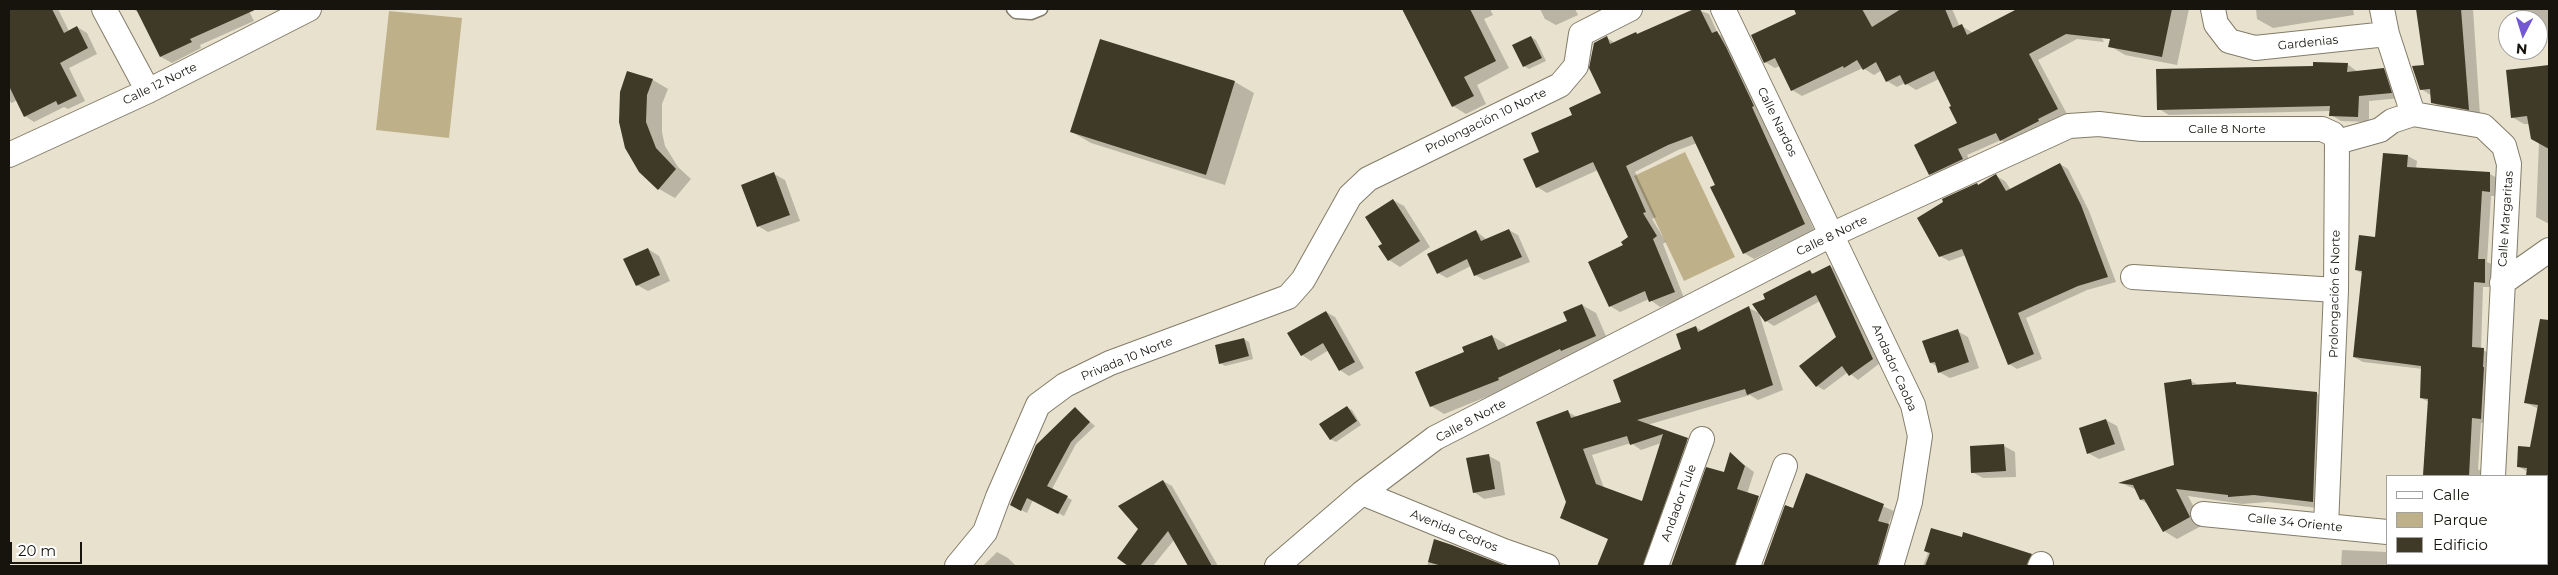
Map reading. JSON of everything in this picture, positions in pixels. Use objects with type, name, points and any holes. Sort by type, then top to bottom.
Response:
[{"type":"street","points":[[104,9],[148,91]]},
{"type":"street","name":"Calle 12 Norte","points":[[9,155],[148,91],[309,9]]},
{"type":"street","name":"Prolongación 10 Norte","points":[[1332,230],[1350,196],[1368,179],[1560,85],[1576,66],[1581,34],[1630,9]]},
{"type":"street","name":"Calle Nardos","points":[[1723,9],[1831,235]]},
{"type":"street","name":"Gardenias","points":[[2213,9],[2216,24],[2229,41],[2255,48],[2387,34]]},
{"type":"street","points":[[2337,142],[2380,130],[2392,121],[2412,114],[2387,34],[2382,9]]},
{"type":"street","name":"Calle Margaritas","points":[[2412,114],[2483,126],[2504,146],[2509,164],[2493,475]]},
{"type":"street","name":"Calle 8 Norte","points":[[1277,566],[1362,493],[1435,438],[1831,235],[2069,126],[2099,124],[2142,129],[2322,129],[2333,134],[2337,142]]},
{"type":"street","name":"Prolongación 6 Norte","points":[[2326,526],[2336,290],[2337,142]]},
{"type":"street","name":"Privada 10 Norte","points":[[957,566],[985,532],[1038,405],[1065,385],[1110,363],[1288,297],[1303,280],[1332,230]]},
{"type":"street","name":"Andador Caoba","points":[[1831,235],[1913,405],[1920,436],[1910,502],[1891,566]]},
{"type":"street","points":[[2502,283],[2549,250]]},
{"type":"street","points":[[2133,277],[2336,290]]},
{"type":"street","name":"Andador Tule","points":[[1656,566],[1702,439]]},
{"type":"street","points":[[1748,566],[1785,466]]},
{"type":"street","name":"Avenida Cedros","points":[[1362,493],[1502,559],[1547,566]]},
{"type":"street","name":"Calle 34 Oriente","points":[[2204,514],[2386,532]]},
{"type":"lane","points":[[1014,9],[1016,12],[1030,13],[1041,9]]},
{"type":"green space","points":[[389,11],[462,18],[449,138],[376,130]]},
{"type":"green space","points":[[1685,152],[1735,257],[1684,281],[1634,176]]},
{"type":"building","points":[[9,9],[52,9],[64,33],[77,26],[88,48],[60,63],[77,96],[58,105],[56,101],[24,117],[9,86]]},
{"type":"building","points":[[136,9],[257,9],[190,39],[192,42],[160,57]]},
{"type":"building","points":[[1402,9],[1470,9],[1496,61],[1464,77],[1474,96],[1452,107]]},
{"type":"building","points":[[1694,9],[1700,9],[1712,33],[1717,31],[1726,47],[1754,106],[1752,107],[1805,224],[1743,254],[1710,187],[1715,185],[1692,136],[1668,145],[1626,166],[1646,212],[1643,213],[1657,236],[1653,239],[1675,292],[1649,302],[1645,291],[1609,307],[1588,262],[1623,245],[1621,242],[1628,237],[1593,162],[1536,188],[1523,159],[1539,152],[1531,133],[1572,115],[1569,108],[1601,93],[1589,68],[1594,43],[1607,36],[1610,44]]},
{"type":"building","points":[[1794,9],[1862,9],[1872,27],[1901,9],[1945,9],[1953,28],[1962,24],[1967,35],[2017,9],[2172,9],[2162,57],[2108,47],[2110,39],[2066,34],[2029,54],[2058,109],[2000,141],[1996,133],[1958,149],[1963,159],[1929,175],[1914,145],[1957,123],[1934,71],[1905,85],[1900,75],[1886,82],[1876,62],[1863,70],[1857,60],[1844,68],[1843,66],[1791,91],[1775,58],[1764,63],[1751,35],[1796,14]]},
{"type":"building","points":[[2416,9],[2461,9],[2469,110],[2431,103],[2430,89],[2420,90],[2412,66],[2424,65]]},
{"type":"building","points":[[1531,36],[1542,58],[1523,67],[1512,45]]},
{"type":"building","points":[[1100,39],[1235,81],[1206,175],[1070,132]]},
{"type":"building","points":[[2313,62],[2348,63],[2347,72],[2384,68],[2392,93],[2359,96],[2358,117],[2329,116],[2330,106],[2157,110],[2156,69],[2313,66]]},
{"type":"building","points":[[2549,65],[2549,149],[2531,139],[2527,116],[2511,118],[2506,70]]},
{"type":"building","points":[[627,71],[653,79],[647,95],[646,122],[656,148],[676,169],[658,190],[639,172],[625,148],[619,122],[620,92]]},
{"type":"building","points":[[2383,153],[2408,155],[2407,167],[2490,172],[2490,192],[2482,191],[2478,259],[2485,259],[2485,283],[2474,282],[2472,347],[2484,348],[2484,367],[2481,419],[2472,418],[2469,475],[2423,475],[2428,399],[2420,398],[2421,366],[2353,357],[2362,271],[2355,270],[2359,235],[2375,237]]},
{"type":"building","points":[[2060,163],[2081,205],[2108,277],[2078,286],[2018,313],[2034,354],[2008,365],[1962,249],[1939,257],[1917,218],[1943,202],[1942,199],[1977,183],[1978,185],[1996,174],[2006,191]]},
{"type":"building","points":[[774,172],[790,215],[757,227],[741,185]]},
{"type":"building","points":[[1393,199],[1420,241],[1388,261],[1378,246],[1382,244],[1365,217]]},
{"type":"building","points":[[1509,229],[1522,257],[1474,276],[1467,259],[1437,274],[1427,254],[1476,230],[1481,241]]},
{"type":"building","points":[[648,248],[660,275],[636,286],[623,259]]},
{"type":"building","points":[[1830,265],[1873,359],[1849,376],[1842,366],[1816,387],[1799,366],[1836,337],[1816,295],[1765,322],[1752,304],[1765,299],[1763,294],[1810,270],[1812,274]]},
{"type":"building","points":[[1582,304],[1596,336],[1561,351],[1560,349],[1498,378],[1499,380],[1430,407],[1415,372],[1464,352],[1462,347],[1492,335],[1498,350],[1567,321],[1563,312]]},
{"type":"building","points":[[1749,306],[1773,385],[1747,395],[1745,389],[1637,420],[1688,438],[1643,566],[1597,566],[1608,539],[1560,518],[1566,502],[1536,422],[1568,410],[1571,418],[1621,402],[1613,380],[1681,349],[1676,334],[1696,326],[1698,332]],"holes":[[[1663,434],[1642,501],[1596,484],[1583,449],[1627,436],[1630,445]]]},
{"type":"building","points":[[1326,311],[1355,362],[1339,371],[1323,343],[1301,356],[1287,333]]},
{"type":"building","points":[[2540,319],[2549,320],[2549,476],[2526,475],[2527,468],[2517,467],[2518,446],[2530,447],[2538,405],[2524,403]]},
{"type":"building","points":[[1958,329],[1969,362],[1938,373],[1935,362],[1930,363],[1922,341]]},
{"type":"building","points":[[1244,338],[1249,356],[1219,364],[1215,345]]},
{"type":"building","points":[[2191,379],[2192,385],[2236,382],[2236,384],[2317,392],[2313,502],[2254,495],[2228,497],[2228,495],[2176,489],[2190,517],[2163,532],[2144,499],[2140,500],[2133,485],[2118,483],[2174,465],[2164,383]]},
{"type":"building","points":[[1347,406],[1357,421],[1330,440],[1319,424]]},
{"type":"building","points":[[1075,407],[1090,422],[1071,442],[1047,486],[1068,496],[1058,514],[1027,498],[1021,511],[1010,505],[1036,445]]},
{"type":"building","points":[[2106,419],[2115,444],[2087,454],[2079,428]]},
{"type":"building","points":[[2004,444],[2006,471],[1971,473],[1970,446]]},
{"type":"building","points":[[1730,452],[1745,466],[1737,489],[1759,496],[1735,566],[1671,566],[1706,467],[1724,472]]},
{"type":"building","points":[[1489,454],[1495,489],[1473,493],[1466,458]]},
{"type":"building","points":[[1806,473],[1884,504],[1878,521],[1889,524],[1877,566],[1763,566],[1785,505],[1793,508]]},
{"type":"building","points":[[1163,480],[1212,566],[1188,566],[1168,531],[1140,566],[1128,566],[1117,558],[1138,529],[1118,506]]},
{"type":"building","points":[[1931,528],[1962,537],[1963,532],[2032,554],[2026,566],[1925,566],[1930,553],[1924,551]]},
{"type":"building","points":[[1434,539],[1506,566],[1442,566],[1428,562]]}]
